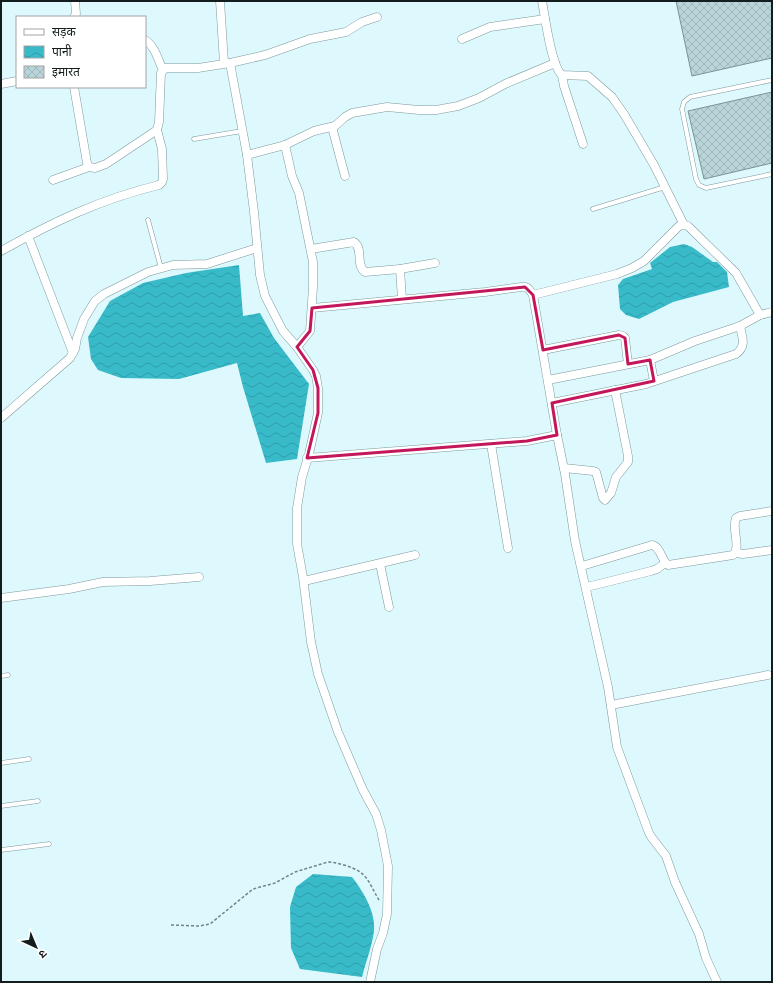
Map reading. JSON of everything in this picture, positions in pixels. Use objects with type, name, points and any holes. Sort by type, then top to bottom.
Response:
[{"type":"street","points":[[75,1],[76,14],[75,16]]},
{"type":"street","points":[[220,1],[227,63],[247,155],[260,275],[268,303],[283,331],[297,347],[313,370],[316,376],[318,388],[318,412],[302,477],[297,508],[297,544],[304,581],[311,642],[318,674],[338,732],[363,790],[376,814],[381,830],[388,866],[387,908],[384,927],[376,949],[370,982]]},
{"type":"street","points":[[542,1],[555,63],[562,75],[564,86],[583,144]]},
{"type":"street","points":[[163,70],[168,67],[191,69],[265,55],[310,39],[346,32],[362,22],[377,17]]},
{"type":"street","points":[[462,39],[490,27],[545,19]]},
{"type":"street","points":[[1,251],[86,208],[162,182],[162,149],[157,130],[163,70],[153,48],[146,41]]},
{"type":"street","points":[[247,155],[285,145],[314,131],[332,127],[349,115],[387,107],[436,110],[458,106],[555,63]]},
{"type":"street","points":[[562,75],[588,76],[612,97],[624,114],[654,165],[684,225]]},
{"type":"street","points":[[1,84],[16,80]]},
{"type":"street","points":[[74,88],[89,167]]},
{"type":"street","points":[[332,127],[345,176]]},
{"type":"street","points":[[53,180],[89,167],[95,168],[106,164],[157,130]]},
{"type":"street","points":[[285,145],[292,176],[299,193],[311,249],[313,287],[310,331],[297,347]]},
{"type":"street","points":[[533,295],[612,275],[632,268],[644,261],[679,226],[684,225],[688,226],[733,270],[760,315]]},
{"type":"street","points":[[28,236],[73,353]]},
{"type":"street","points":[[311,249],[354,242],[358,247],[360,268],[363,271],[369,272],[400,269],[435,263]]},
{"type":"street","points":[[1,418],[49,377],[73,353],[76,338],[82,324],[98,297],[142,274],[161,268],[180,264],[207,264],[257,248]]},
{"type":"street","points":[[400,269],[402,299]]},
{"type":"street","points":[[312,308],[484,292],[521,287],[528,287],[533,295],[564,468],[575,541],[587,587],[611,704],[618,754],[649,833],[666,856],[699,934],[706,958],[717,982]]},
{"type":"street","points":[[548,380],[650,360],[695,341],[740,326],[760,315],[772,312]]},
{"type":"street","points":[[552,403],[654,381],[736,354],[741,351],[744,343],[740,326]]},
{"type":"street","points":[[543,350],[619,335],[625,338],[628,364]]},
{"type":"street","points":[[650,360],[654,381]]},
{"type":"street","points":[[564,468],[593,471],[598,475],[603,498],[605,500],[611,494],[616,477],[628,462],[615,390]]},
{"type":"street","points":[[307,458],[527,441],[557,435]]},
{"type":"street","points":[[491,444],[508,548]]},
{"type":"street","points":[[736,553],[737,548],[734,526],[736,518],[772,511]]},
{"type":"street","points":[[582,566],[652,545],[659,549],[665,563],[668,565],[729,556],[736,553],[743,554],[772,550]]},
{"type":"street","points":[[304,581],[415,555]]},
{"type":"street","points":[[587,587],[651,571],[657,569],[665,563]]},
{"type":"street","points":[[380,564],[390,607]]},
{"type":"street","points":[[1,598],[69,589],[103,582],[150,581],[199,577]]},
{"type":"street","points":[[611,704],[768,675]]},
{"type":"lane","points":[[772,80],[690,96],[684,102],[682,109],[698,185],[706,188],[772,174]]},
{"type":"lane","points":[[194,139],[242,131]]},
{"type":"lane","points":[[593,209],[665,187]]},
{"type":"lane","points":[[148,220],[161,268]]},
{"type":"lane","points":[[1,676],[8,675]]},
{"type":"lane","points":[[1,763],[29,759]]},
{"type":"lane","points":[[1,806],[38,801]]},
{"type":"lane","points":[[1,850],[49,844]]},
{"type":"path","points":[[171,925],[199,926],[210,924],[253,889],[275,883],[295,872],[328,862],[356,868],[361,872],[379,901]]},
{"type":"highlighted area","points":[[525,287],[533,295],[543,350],[619,335],[625,338],[628,364],[650,360],[654,381],[552,403],[557,435],[527,441],[307,458],[318,413],[318,388],[313,370],[297,347],[310,331],[312,308]]},
{"type":"water","points":[[684,244],[692,247],[713,262],[717,262],[727,272],[729,287],[673,302],[639,319],[626,315],[620,309],[618,285],[623,279],[652,269],[650,263],[670,247]]},
{"type":"water","points":[[239,265],[243,316],[260,313],[274,338],[309,384],[297,459],[266,463],[237,363],[179,379],[121,378],[98,370],[91,359],[88,337],[110,301],[143,283],[186,273]]},
{"type":"water","points":[[313,874],[352,877],[368,902],[373,917],[374,931],[362,977],[300,969],[291,948],[290,907],[296,887]]},
{"type":"building","points":[[676,1],[772,1],[772,58],[692,76]]},
{"type":"building","points":[[772,92],[772,163],[704,179],[688,111]]}]
